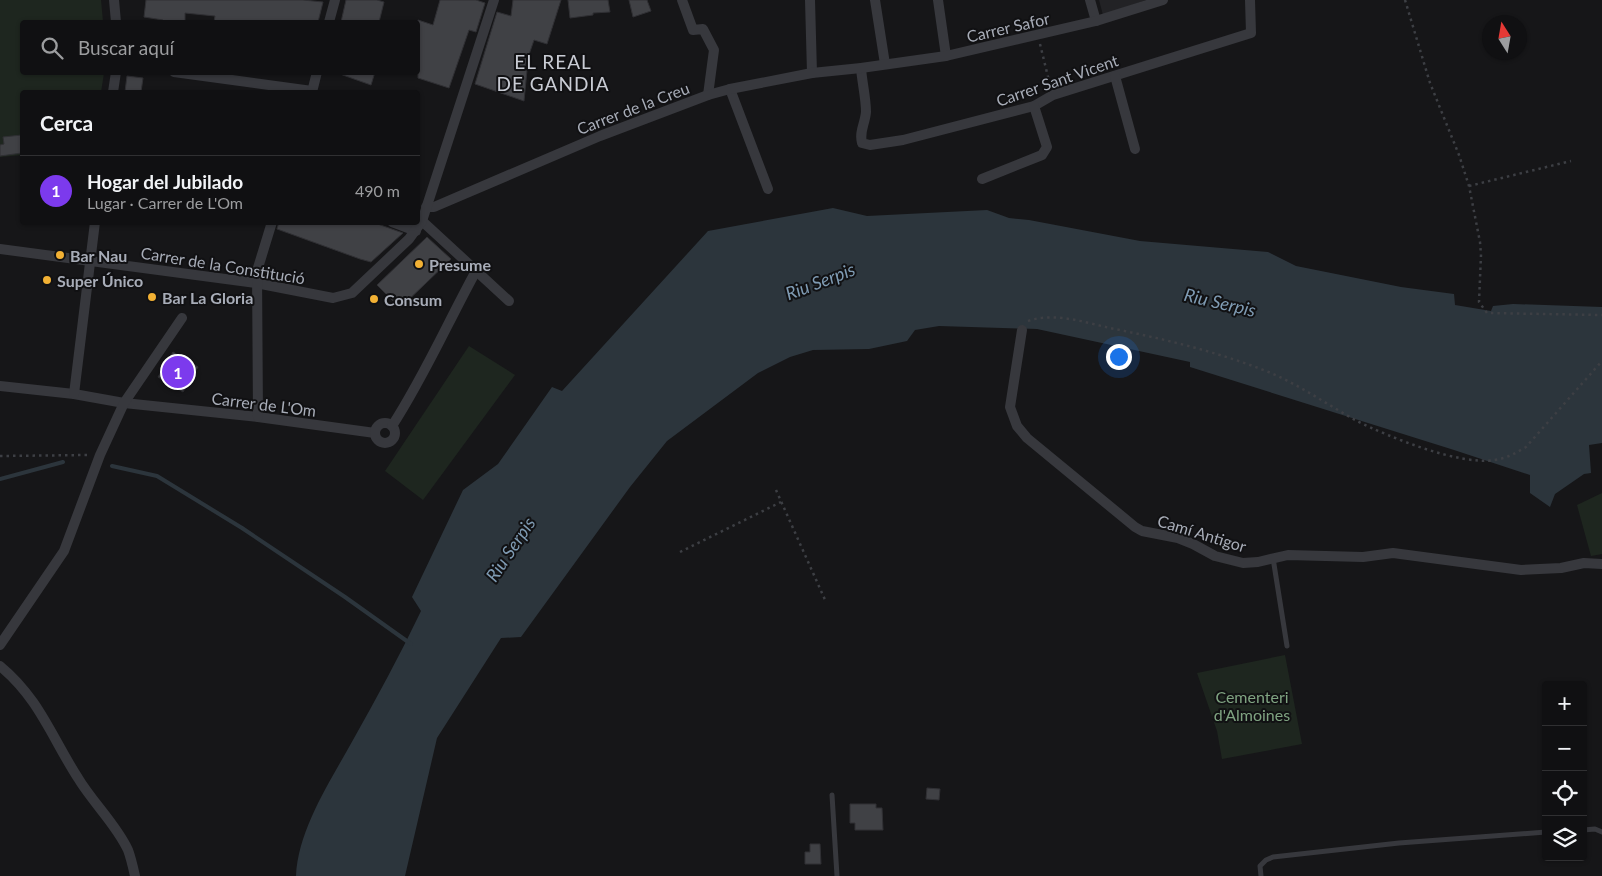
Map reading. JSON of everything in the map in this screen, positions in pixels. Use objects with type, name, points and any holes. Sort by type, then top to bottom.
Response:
[{"type":"street","points":[[114,0],[116,20]]},
{"type":"street","points":[[330,20],[335,0]]},
{"type":"street","name":"Carrer de la Constitució","points":[[420,224],[494,0]]},
{"type":"street","points":[[682,0],[693,30],[703,29],[714,50],[708,96]]},
{"type":"street","points":[[810,0],[812,73]]},
{"type":"street","points":[[875,0],[886,64]]},
{"type":"street","points":[[938,0],[946,56]]},
{"type":"street","points":[[1090,0],[1096,21]]},
{"type":"street","name":"Carrer Safor","points":[[861,68],[946,56],[1096,21],[1163,0]]},
{"type":"street","name":"Carrer Sant Vicent","points":[[861,68],[866,111],[860,136],[862,143],[870,145],[903,140],[1034,106],[1053,95],[1252,33],[1250,0]]},
{"type":"street","name":"Carrer de la Creu","points":[[426,207],[434,207],[600,136],[708,96],[730,89],[812,73],[861,68]]},
{"type":"street","points":[[113,90],[116,75]]},
{"type":"street","points":[[195,75],[298,90]]},
{"type":"street","points":[[312,90],[316,75]]},
{"type":"street","points":[[1115,76],[1135,149]]},
{"type":"street","points":[[730,89],[768,189]]},
{"type":"street","points":[[982,179],[1042,156],[1047,146],[1034,106]]},
{"type":"street","points":[[422,220],[509,300]]},
{"type":"street","points":[[74,394],[95,225]]},
{"type":"street","points":[[258,417],[256,283],[257,270],[271,225]]},
{"type":"street","points":[[400,225],[416,231]]},
{"type":"street","name":"Carrer de la Constitució","points":[[0,249],[256,283],[333,298],[352,293],[416,231],[419,225]]},
{"type":"street","name":"Carrer de L'Om","points":[[0,386],[375,433],[378,426],[385,423],[392,426],[407,402],[476,271]]},
{"type":"street","points":[[0,645],[64,551],[100,454],[124,403],[182,318]]},
{"type":"street","name":"Camí Antigor","points":[[1022,330],[1010,407],[1017,426],[1027,438],[1135,527],[1142,530],[1178,538],[1214,556],[1235,562],[1258,562],[1288,555],[1363,557],[1393,553],[1533,570],[1561,568],[1584,563],[1602,564]]},
{"type":"street","points":[[0,666],[20,685],[45,718],[77,777],[123,842],[131,860],[135,876]]},
{"type":"lane","points":[[1273,558],[1288,646]]},
{"type":"lane","points":[[832,795],[837,876]]},
{"type":"lane","points":[[1587,830],[1595,829],[1602,832]]},
{"type":"lane","points":[[1261,876],[1260,866],[1266,860],[1273,858],[1399,843],[1542,832]]},
{"type":"path","points":[[1406,0],[1430,83],[1459,155],[1468,186],[1480,242],[1479,302],[1487,313],[1602,315]]},
{"type":"path","points":[[1038,35],[1053,95]]},
{"type":"path","points":[[1468,186],[1571,161]]},
{"type":"path","points":[[1022,330],[1023,325],[1027,322],[1036,318],[1048,317],[1078,321],[1185,345],[1273,374],[1358,421],[1407,443],[1443,454],[1471,459],[1493,460],[1512,456],[1526,447],[1582,386],[1602,361]]},
{"type":"path","points":[[0,456],[100,454]]},
{"type":"path","points":[[776,490],[826,602]]},
{"type":"path","points":[[680,552],[781,502]]},
{"type":"shaded area","points":[[1099,0],[1146,0],[1103,15]]},
{"type":"green space","points":[[0,0],[101,0],[103,20],[20,20],[20,75],[104,75],[101,90],[20,90],[20,155],[0,157]]},
{"type":"green space","points":[[469,346],[515,375],[423,500],[385,471]]},
{"type":"green space","points":[[1602,493],[1602,554],[1591,556],[1577,505]]},
{"type":"green space","name":"Cementeri d'Almoines","points":[[1285,655],[1302,744],[1222,759],[1217,731],[1197,673]]},
{"type":"water","name":"Riu Serpis","points":[[833,208],[867,216],[987,210],[1009,218],[1140,241],[1268,252],[1296,266],[1401,287],[1454,294],[1455,305],[1491,311],[1493,306],[1513,304],[1602,307],[1602,443],[1589,445],[1591,473],[1584,474],[1555,494],[1550,507],[1530,493],[1530,475],[1190,367],[1190,362],[1037,329],[939,326],[915,330],[907,341],[869,349],[813,350],[790,357],[758,373],[667,441],[630,487],[521,637],[501,638],[437,738],[405,876],[296,876],[298,858],[303,841],[317,805],[388,676],[421,611],[412,597],[463,490],[498,464],[552,387],[562,391],[708,231]]},
{"type":"building","points":[[146,0],[303,0],[323,2],[318,20],[214,20],[215,16],[185,13],[185,20],[163,20],[144,17]]},
{"type":"building","points":[[346,0],[377,0],[384,2],[380,20],[341,20]]},
{"type":"building","points":[[440,0],[476,0],[485,3],[476,32],[469,30],[449,88],[418,78],[418,75],[420,75],[420,21],[433,25]]},
{"type":"building","points":[[513,0],[561,0],[547,44],[534,40],[524,69],[527,70],[524,101],[475,84],[497,12],[511,16]]},
{"type":"building","points":[[568,0],[608,0],[610,12],[593,13],[593,15],[570,18]]},
{"type":"building","points":[[629,0],[647,0],[651,11],[633,17]]},
{"type":"building","points":[[343,75],[374,75],[371,85]]},
{"type":"building","points":[[127,76],[143,78],[141,90],[125,90]]},
{"type":"building","points":[[20,135],[20,153],[0,156],[0,145],[4,144],[3,137]]},
{"type":"building","points":[[278,225],[380,225],[403,233],[371,262],[277,229]]},
{"type":"building","points":[[427,237],[451,259],[400,308],[377,285]]},
{"type":"building","points":[[173,352],[198,367],[183,392],[158,377]]},
{"type":"building","points":[[927,788],[940,789],[939,800],[926,799]]},
{"type":"building","points":[[850,804],[876,804],[876,808],[882,808],[883,830],[855,830],[855,823],[850,823]]},
{"type":"building","points":[[810,844],[820,844],[821,864],[805,864],[805,852],[810,852]]},
{"type":"waterway","points":[[0,479],[63,462]]},
{"type":"waterway","points":[[112,466],[157,476],[242,528],[411,644]]},
{"type":"place","name":"Bar Nau","points":[[60,255]]},
{"type":"place","name":"Presume","points":[[419,264]]},
{"type":"place","name":"Super Único","points":[[47,280]]},
{"type":"place","name":"Bar La Gloria","points":[[152,297]]},
{"type":"place","name":"Consum","points":[[374,299]]},
{"type":"place","name":"Hogar del Jubilado","points":[[178,372]]},
{"type":"district","name":"EL REAL DE GANDIA","points":[[553,72]]}]
